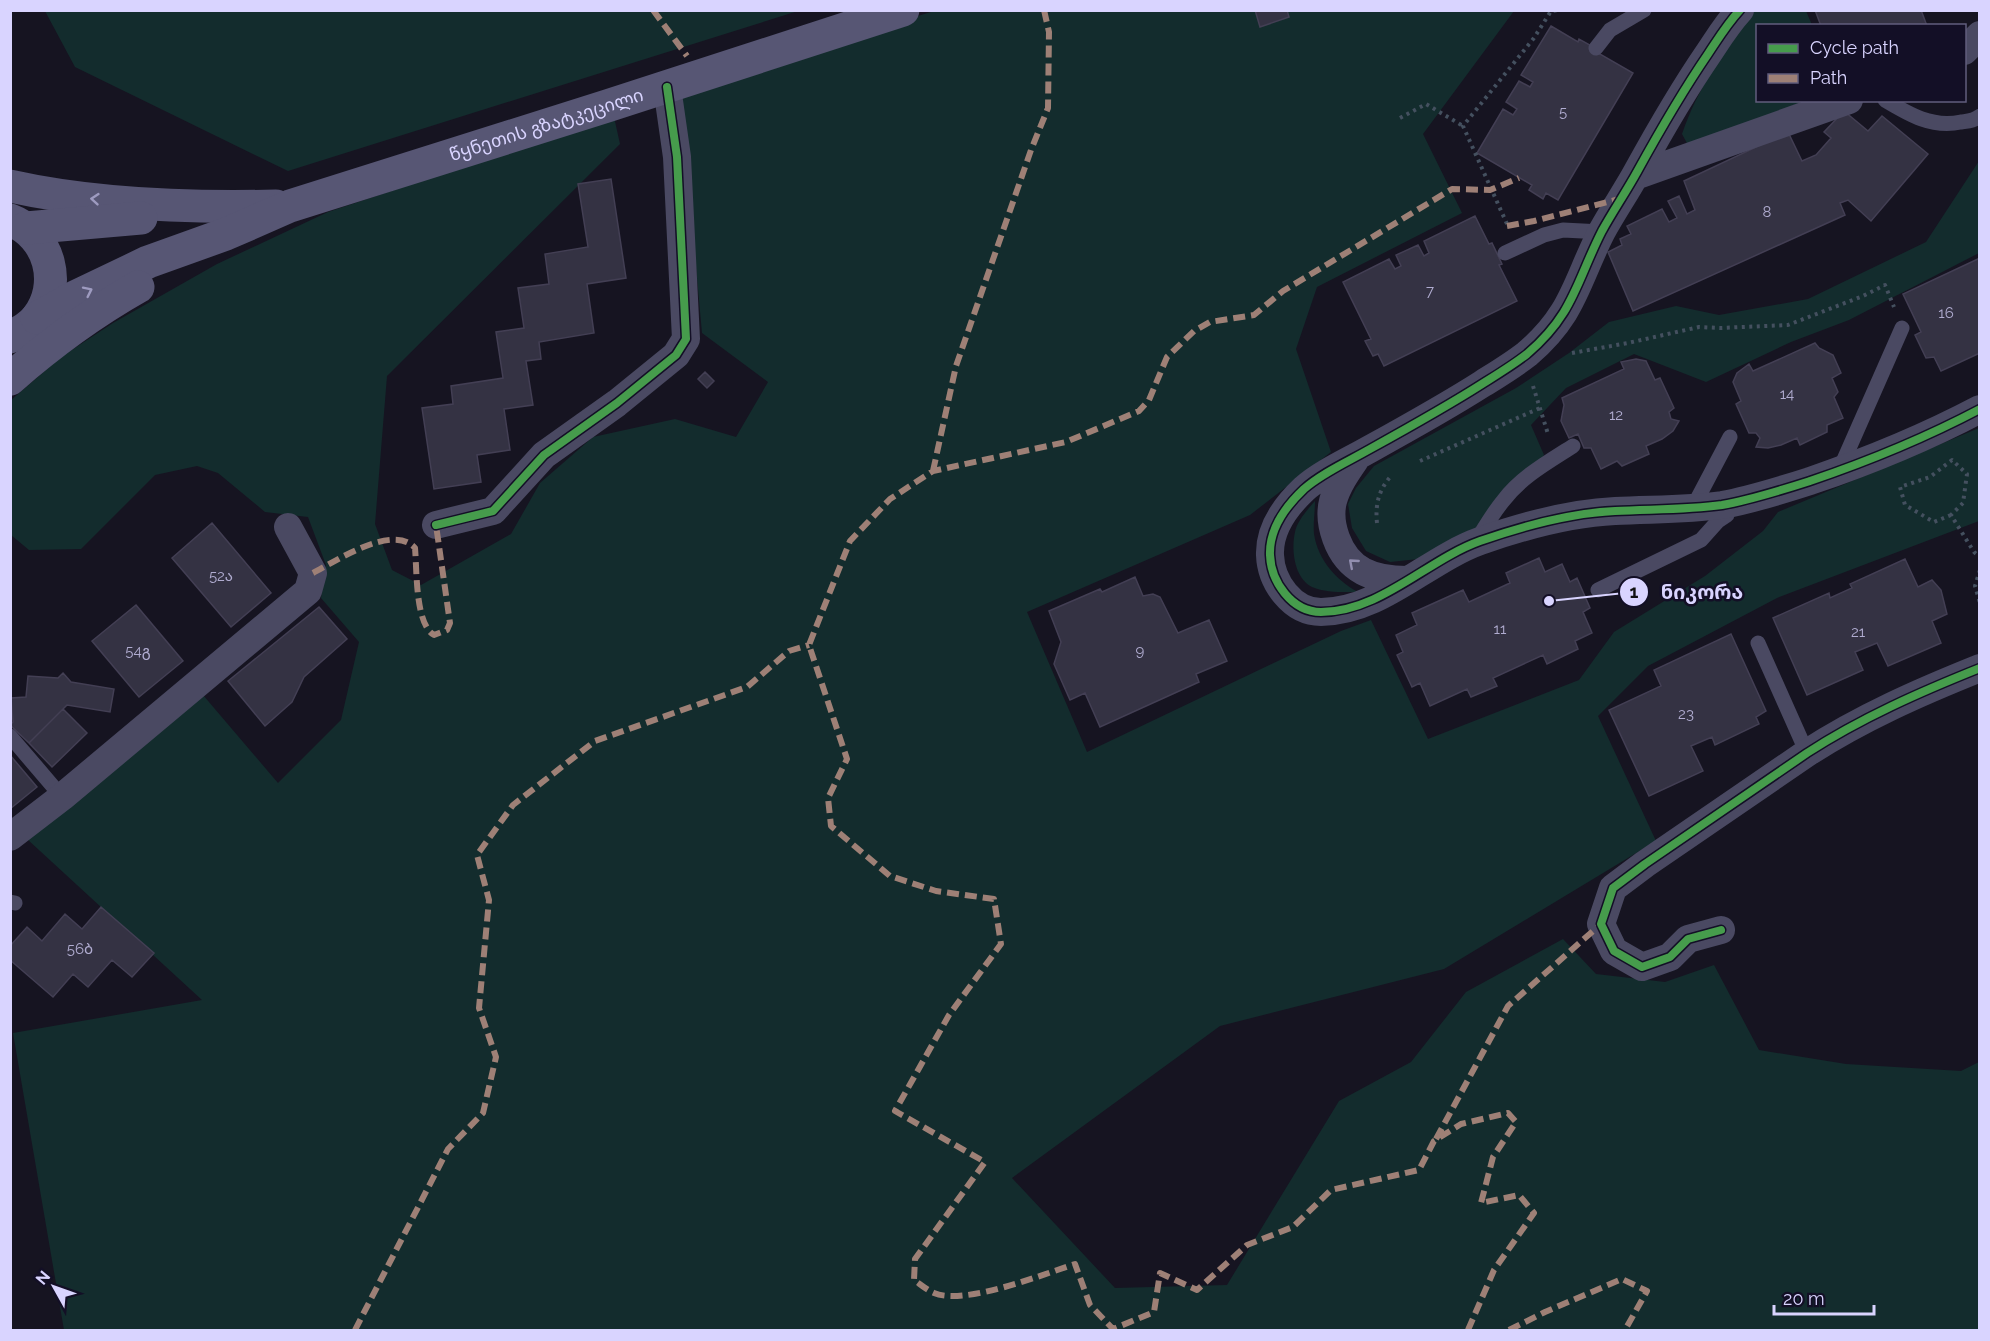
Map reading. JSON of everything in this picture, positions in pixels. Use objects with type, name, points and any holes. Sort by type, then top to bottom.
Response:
[{"type":"main road","name":"წყნეთის გზატკეცილი","points":[[226,234],[290,206],[903,10]]},
{"type":"main road","points":[[10,186],[61,196],[195,208],[290,206]]},
{"type":"main road","points":[[18,224],[137,218],[195,208]]},
{"type":"main road","points":[[10,337],[25,330],[37,318],[50,288],[51,271],[46,255],[38,240],[18,224]]},
{"type":"main road","points":[[37,318],[148,262],[226,234]]},
{"type":"main road","points":[[10,379],[89,318],[226,234]]},
{"type":"street","points":[[1740,10],[1730,20],[1660,129],[1602,232],[1562,318],[1541,342],[1518,361],[1440,411],[1309,485],[1290,503],[1276,526],[1271,541],[1270,560],[1276,578],[1286,596],[1302,607],[1317,612],[1347,610],[1379,597],[1475,543],[1538,522],[1611,511],[1692,509],[1728,504],[1789,488],[1868,461],[1914,442],[1980,409]]},
{"type":"street","points":[[1966,50],[1980,35]]},
{"type":"street","points":[[436,525],[493,511],[543,455],[626,396],[676,355],[686,339],[677,157],[668,87]]},
{"type":"street","points":[[1635,176],[1843,102]]},
{"type":"street","points":[[1358,456],[1342,477],[1332,502],[1331,526],[1350,564],[1369,574],[1389,580],[1407,580]]},
{"type":"street","points":[[10,837],[62,797],[308,591],[313,573],[288,527]]},
{"type":"street","points":[[1721,930],[1688,939],[1670,957],[1642,967],[1614,951],[1600,924],[1613,888],[1807,753],[1834,736],[1919,692],[1980,668]]},
{"type":"lane","points":[[1596,48],[1610,30],[1644,10]]},
{"type":"lane","points":[[1889,102],[1925,122],[1950,125],[1980,117]]},
{"type":"lane","points":[[1505,253],[1544,235],[1563,230],[1602,232]]},
{"type":"lane","points":[[1839,471],[1902,328]]},
{"type":"lane","points":[[1692,509],[1730,437]]},
{"type":"lane","points":[[1475,543],[1503,501],[1518,484],[1573,446]]},
{"type":"lane","points":[[1598,590],[1701,540],[1718,521],[1727,515],[1728,504]]},
{"type":"lane","points":[[1758,644],[1807,753]]},
{"type":"lane","points":[[10,736],[62,797]]},
{"type":"path","points":[[1463,126],[1534,38],[1551,11],[1559,10]]},
{"type":"path","points":[[1400,118],[1426,104],[1463,126],[1507,226]]},
{"type":"path","points":[[1541,342],[1569,353],[1700,327],[1788,325],[1885,285],[1902,328]]},
{"type":"path","points":[[1419,461],[1540,408]]},
{"type":"path","points":[[1952,460],[1967,474],[1963,503],[1951,514],[1934,522],[1905,505],[1900,487],[1930,477],[1952,460]]},
{"type":"path","points":[[1377,523],[1375,506],[1384,483],[1397,470]]},
{"type":"path","points":[[1951,514],[1974,552],[1980,557]]},
{"type":"path","points":[[1980,570],[1975,586],[1980,603]]},
{"type":"green space","points":[[45,11],[798,11],[288,171],[75,67]]},
{"type":"green space","points":[[934,11],[1514,11],[1423,134],[1462,213],[1317,287],[1296,349],[1331,452],[1250,515],[1027,612],[1087,752],[1341,631],[1371,620],[1428,739],[1579,680],[1614,632],[1705,576],[1763,531],[1778,512],[1979,428],[1979,521],[1777,598],[1648,666],[1598,716],[1656,841],[1444,969],[1220,1026],[1012,1178],[1115,1288],[1227,1285],[1339,1101],[1411,1062],[1466,992],[1563,939],[1596,974],[1665,982],[1714,965],[1759,1050],[1846,1064],[1961,1071],[1979,1062],[1979,1330],[64,1330],[13,1033],[202,1000],[27,839],[203,695],[278,783],[341,720],[359,642],[321,598],[326,565],[308,517],[265,512],[218,473],[197,466],[155,475],[81,549],[29,550],[11,535],[10,401],[61,357],[113,323],[217,264],[328,212],[614,117],[620,144],[387,376],[375,524],[392,570],[421,585],[511,534],[540,483],[593,437],[675,419],[736,437],[768,382],[702,333],[680,90]]},
{"type":"green space","points":[[1750,11],[1806,11],[1812,24],[1756,24],[1756,102],[1802,102],[1688,145],[1682,134],[1695,101]]},
{"type":"green space","points":[[1979,161],[1979,253],[1849,320],[1791,342],[1706,382],[1634,354],[1566,388],[1531,425],[1544,455],[1493,527],[1428,558],[1390,562],[1366,551],[1352,528],[1348,504],[1356,488],[1374,466],[1516,388],[1569,353],[1609,322],[1676,306],[1719,315],[1808,299],[1926,242]]},
{"type":"green space","points":[[1315,501],[1314,534],[1319,552],[1335,575],[1358,592],[1317,589],[1301,577],[1295,562],[1293,546],[1295,532],[1300,519]]},
{"type":"building","points":[[1255,10],[1287,10],[1289,17],[1260,27]]},
{"type":"building","points":[[1815,10],[1921,10],[1926,24],[1820,24]]},
{"type":"building","points":[[1551,26],[1578,42],[1579,39],[1599,50],[1598,53],[1633,73],[1558,200],[1546,193],[1543,199],[1529,190],[1532,185],[1477,153],[1503,109],[1513,115],[1517,109],[1506,102],[1519,81],[1530,87],[1533,82],[1521,75]]},
{"type":"building","points":[[1844,111],[1868,131],[1882,116],[1928,154],[1871,221],[1848,200],[1840,203],[1845,215],[1633,311],[1608,252],[1622,245],[1620,239],[1631,234],[1627,226],[1662,209],[1669,222],[1677,218],[1668,201],[1679,196],[1687,214],[1695,210],[1684,181],[1788,132],[1802,161],[1816,155],[1831,138],[1824,132]]},
{"type":"building","points":[[611,179],[626,278],[587,284],[594,333],[539,342],[541,359],[526,361],[533,405],[504,409],[510,450],[477,455],[481,482],[434,489],[422,408],[453,404],[451,386],[503,378],[496,332],[524,328],[518,288],[549,284],[545,254],[588,247],[578,184]]},
{"type":"building","points":[[1475,216],[1489,244],[1492,243],[1502,264],[1499,265],[1517,301],[1384,366],[1378,354],[1373,356],[1365,341],[1371,339],[1343,282],[1389,259],[1395,269],[1401,266],[1396,255],[1418,245],[1424,256],[1429,253],[1424,241]]},
{"type":"building","points":[[1980,258],[1980,353],[1941,371],[1934,357],[1926,358],[1915,335],[1921,332],[1903,294]]},
{"type":"building","points":[[1815,343],[1819,348],[1833,355],[1841,373],[1832,378],[1838,392],[1834,397],[1843,418],[1827,425],[1827,432],[1800,445],[1797,438],[1768,448],[1756,447],[1760,438],[1756,433],[1749,433],[1736,404],[1741,401],[1733,382],[1737,373],[1749,364],[1753,371]]},
{"type":"building","points":[[1636,359],[1646,361],[1655,380],[1660,378],[1674,408],[1669,412],[1671,419],[1679,421],[1673,431],[1646,446],[1649,454],[1622,466],[1617,461],[1601,469],[1591,448],[1584,448],[1578,434],[1569,438],[1561,421],[1564,405],[1562,398],[1624,369],[1621,362]]},
{"type":"building","points":[[705,372],[714,381],[707,388],[698,379]]},
{"type":"building","points":[[212,523],[271,593],[231,627],[172,558]]},
{"type":"building","points":[[1539,558],[1545,572],[1562,564],[1570,582],[1577,578],[1590,608],[1583,612],[1592,633],[1575,641],[1578,649],[1547,664],[1543,655],[1493,678],[1497,686],[1471,697],[1467,689],[1430,706],[1420,683],[1412,687],[1397,655],[1403,652],[1396,635],[1417,625],[1412,613],[1463,590],[1469,602],[1510,583],[1506,573]]},
{"type":"building","points":[[1905,559],[1918,587],[1932,580],[1941,590],[1947,614],[1932,621],[1941,643],[1888,666],[1877,643],[1855,652],[1863,670],[1807,695],[1773,618],[1829,593],[1830,598],[1852,588],[1850,584]]},
{"type":"building","points":[[1135,577],[1143,596],[1153,594],[1160,597],[1178,633],[1209,620],[1227,661],[1196,674],[1199,682],[1100,727],[1085,693],[1070,700],[1054,664],[1061,642],[1049,611],[1100,589],[1102,592]]},
{"type":"building","points":[[136,605],[183,661],[139,697],[92,641]]},
{"type":"building","points":[[319,607],[347,639],[304,677],[292,702],[265,726],[228,681]]},
{"type":"building","points":[[1731,634],[1766,711],[1756,717],[1759,724],[1715,745],[1712,737],[1691,746],[1703,771],[1649,796],[1609,710],[1661,686],[1654,670]]},
{"type":"building","points":[[63,673],[71,682],[114,689],[110,712],[67,705],[29,743],[10,725],[13,722],[11,698],[26,697],[28,676],[58,678]]},
{"type":"building","points":[[63,709],[87,733],[52,767],[29,743]]},
{"type":"building","points":[[10,755],[37,787],[10,809]]},
{"type":"building","points":[[101,907],[154,953],[132,977],[112,960],[88,987],[73,974],[53,997],[10,960],[10,946],[27,927],[42,941],[65,914],[82,929]]},
{"type":"marked path","points":[[653,10],[687,56]]},
{"type":"marked path","points":[[933,471],[956,366],[1031,150],[1048,108],[1049,32],[1044,10]]},
{"type":"marked path","points":[[1468,1330],[1494,1270],[1534,1213],[1519,1195],[1481,1203],[1493,1157],[1516,1122],[1508,1113],[1461,1124],[1434,1141],[1419,1170],[1331,1190],[1293,1227],[1247,1245],[1197,1290],[1160,1273],[1154,1312],[1113,1329],[1090,1305],[1075,1264],[1004,1287],[964,1295],[947,1296],[934,1293],[914,1280],[915,1259],[985,1162],[895,1111],[949,1015],[1001,944],[994,899],[936,891],[890,876],[831,826],[828,798],[847,759],[809,645],[850,541],[890,499],[933,471],[1066,442],[1139,411],[1149,400],[1167,357],[1194,331],[1210,322],[1254,315],[1283,291],[1452,189],[1490,190],[1519,178]]},
{"type":"marked path","points":[[1507,226],[1623,198]]},
{"type":"marked path","points":[[313,573],[364,547],[379,542],[405,541],[415,548],[418,596],[423,620],[434,635],[447,630],[450,623],[436,525]]},
{"type":"marked path","points":[[355,1330],[448,1149],[483,1113],[496,1057],[479,1008],[489,900],[477,855],[513,805],[595,741],[747,687],[789,651],[809,645]]},
{"type":"marked path","points":[[1436,1139],[1508,1006],[1601,924]]},
{"type":"marked path","points":[[1509,1330],[1622,1279],[1647,1291],[1625,1330]]},
{"type":"cycle path","points":[[1740,10],[1719,37],[1671,112],[1602,231],[1572,297],[1555,325],[1527,354],[1505,369],[1441,409],[1327,472],[1304,489],[1285,510],[1272,536],[1271,565],[1279,585],[1292,601],[1311,611],[1343,610],[1383,595],[1460,550],[1513,530],[1581,514],[1709,507],[1755,498],[1875,457],[1939,430],[1980,409]]},
{"type":"cycle path","points":[[436,525],[493,511],[544,455],[617,403],[676,355],[686,339],[677,157],[667,87]]},
{"type":"cycle path","points":[[1721,930],[1688,939],[1670,957],[1642,967],[1614,951],[1601,924],[1613,888],[1807,753],[1891,706],[1980,668]]},
{"type":"place","name":"ნიკორა","points":[[1549,601]]}]
